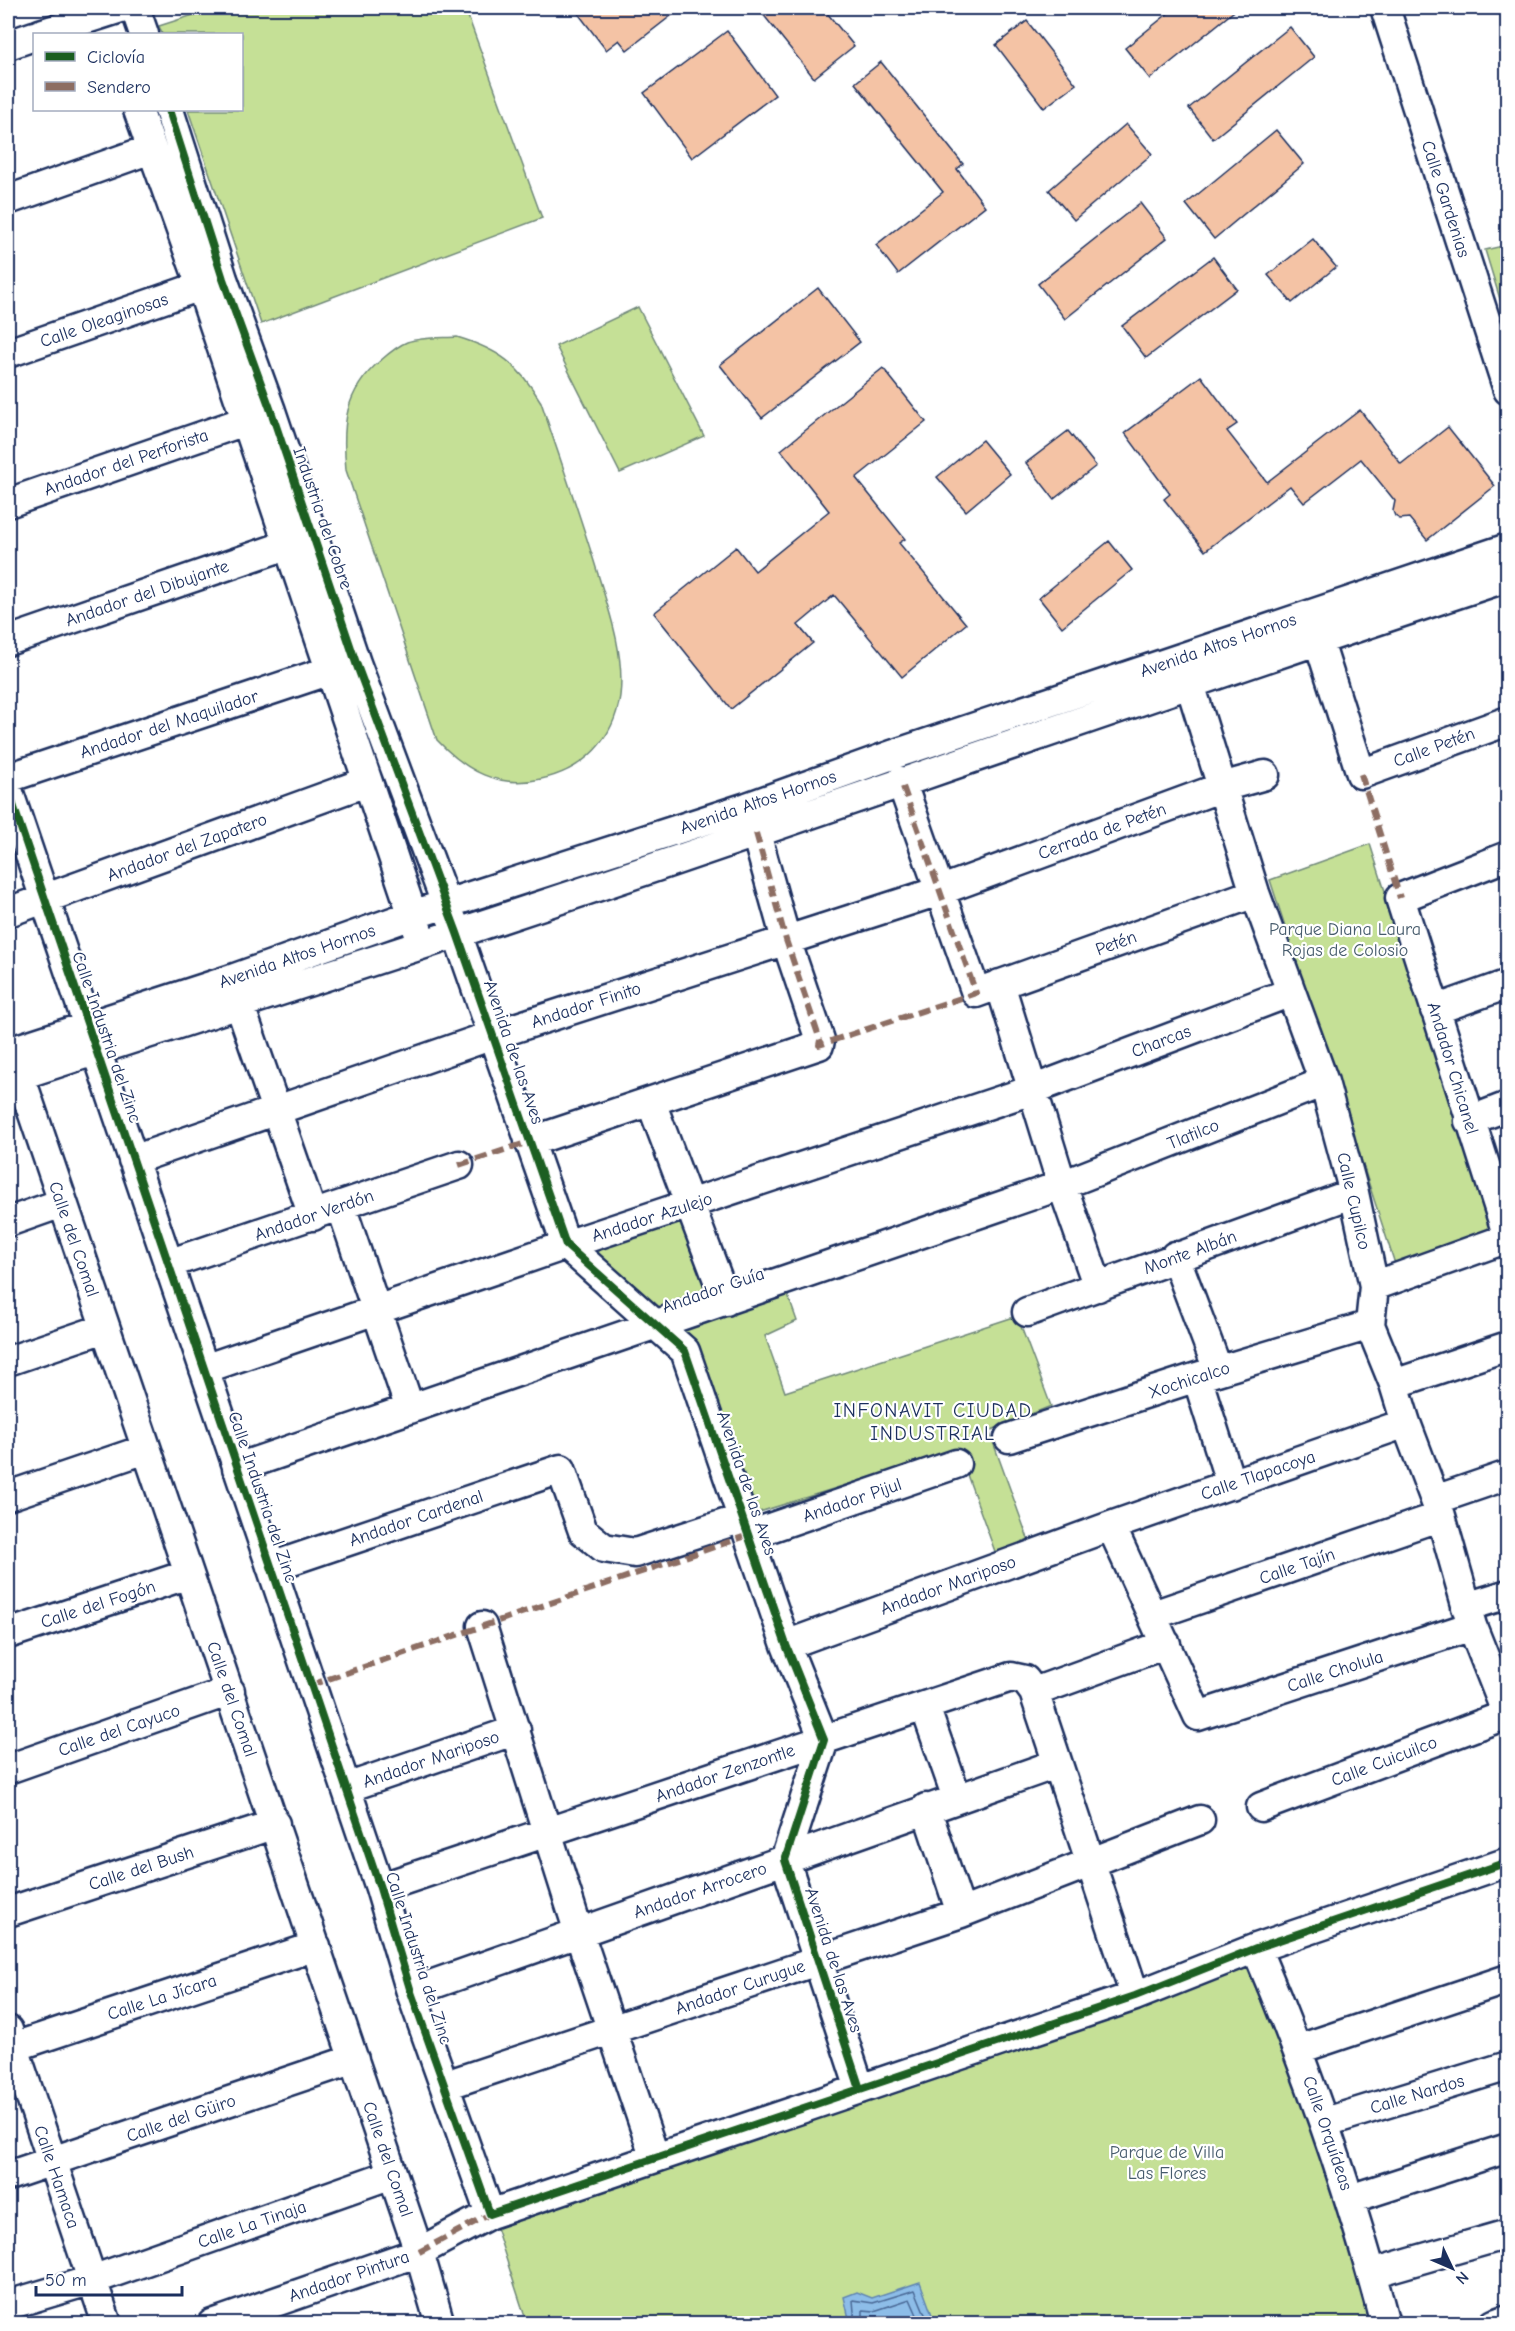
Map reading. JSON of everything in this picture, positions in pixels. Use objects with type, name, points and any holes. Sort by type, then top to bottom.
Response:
[{"type":"street","points":[[135,8],[144,33]]},
{"type":"street","name":"Calle Gardenias","points":[[1385,8],[1508,390]]},
{"type":"street","points":[[42,33],[77,14],[113,18]]},
{"type":"street","points":[[8,45],[33,36]]},
{"type":"street","name":"Industria del Cobre","points":[[138,111],[151,149],[271,411],[360,674],[444,905],[457,933]]},
{"type":"street","name":"Industria del Cobre","points":[[169,111],[245,421],[422,944]]},
{"type":"street","points":[[8,200],[151,149]]},
{"type":"street","name":"Calle Oleaginosas","points":[[8,353],[212,283]]},
{"type":"street","name":"Andador del Perforista","points":[[8,503],[245,421]]},
{"type":"street","name":"Andador del Dibujante","points":[[8,641],[287,545]]},
{"type":"street","name":"Avenida Altos Hornos","points":[[91,1038],[240,1006],[756,833],[901,781],[1508,548]]},
{"type":"street","name":"Avenida Altos Hornos","points":[[12,1064],[91,1038],[412,915],[736,811],[892,755],[1186,671],[1318,639],[1508,577]]},
{"type":"street","name":"Calle Petén","points":[[1318,639],[1361,774],[1508,721]]},
{"type":"street","name":"Andador del Maquilador","points":[[8,778],[330,670]]},
{"type":"street","name":"Calle Cupilco","points":[[1186,671],[1255,892],[1324,1082],[1354,1193],[1374,1286],[1370,1325],[1394,1384],[1438,1508],[1469,1616],[1507,1715]]},
{"type":"street","name":"Cerrada de Petén","points":[[939,891],[1222,787],[1265,775]]},
{"type":"street","points":[[901,781],[939,891],[988,988],[1032,1090],[1098,1287]]},
{"type":"street","name":"Andador del Zapatero","points":[[8,912],[366,782]]},
{"type":"street","name":"Calle Industria del Zinc","points":[[8,790],[380,1888],[411,1992],[490,2214]]},
{"type":"street","points":[[529,1142],[819,1045],[820,1040],[786,940],[756,833]]},
{"type":"street","name":"Andador Chicanel","points":[[1508,856],[1400,898],[1508,1237]]},
{"type":"street","name":"Andador Finito","points":[[133,1160],[493,1035],[939,891]]},
{"type":"street","name":"Petén","points":[[988,988],[1255,892]]},
{"type":"street","name":"Avenida de las Aves","points":[[457,933],[566,1245],[686,1351],[786,1645],[824,1740]]},
{"type":"street","points":[[1434,1010],[1508,984]]},
{"type":"street","name":"Charcas","points":[[1032,1090],[1291,992]]},
{"type":"street","points":[[240,1006],[313,1216]]},
{"type":"street","name":"Calle del Comal","points":[[12,1064],[230,1691],[419,2252],[440,2324]]},
{"type":"street","name":"Tlatilco","points":[[1062,1185],[1324,1082]]},
{"type":"street","name":"Andador Azulejo","points":[[204,1369],[566,1245],[1032,1090]]},
{"type":"street","points":[[651,1102],[688,1206],[726,1301]]},
{"type":"street","points":[[1469,1120],[1508,1106]]},
{"type":"street","name":"Andador Verdón","points":[[168,1264],[459,1165]]},
{"type":"street","name":"Andador Guía","points":[[237,1468],[1062,1185]]},
{"type":"street","name":"Monte Albán","points":[[1027,1312],[1175,1256],[1354,1193]]},
{"type":"street","points":[[8,1222],[62,1203]]},
{"type":"street","points":[[341,1206],[410,1409]]},
{"type":"street","points":[[1374,1286],[1508,1237]]},
{"type":"street","points":[[1175,1256],[1207,1374],[1231,1485]]},
{"type":"street","name":"Xochicalco","points":[[1008,1438],[1370,1325]]},
{"type":"street","points":[[8,1361],[105,1328]]},
{"type":"street","points":[[1394,1384],[1508,1346]]},
{"type":"street","name":"Calle Tlapacoya","points":[[1111,1526],[1406,1423]]},
{"type":"street","points":[[8,1496],[146,1449]]},
{"type":"street","name":"Andador Pijul","points":[[561,1469],[583,1531],[604,1548],[635,1553],[746,1527],[956,1464]]},
{"type":"street","name":"Andador Cardenal","points":[[271,1567],[561,1469]]},
{"type":"street","name":"Calle Tajín","points":[[1153,1615],[1438,1508],[1508,1475]]},
{"type":"street","points":[[1111,1526],[1166,1644],[1034,1692],[1056,1764],[1135,1996]]},
{"type":"street","name":"Andador Mariposo","points":[[786,1645],[1111,1526]]},
{"type":"street","name":"Calle del Fogón","points":[[8,1634],[189,1574]]},
{"type":"street","name":"Calle Cholula","points":[[1166,1644],[1198,1716],[1469,1616],[1508,1594]]},
{"type":"street","points":[[482,1626],[549,1832],[579,1933],[655,2158]]},
{"type":"street","name":"Andador Zenzontle","points":[[380,1888],[1011,1677],[1024,1680],[1034,1692]]},
{"type":"street","name":"Calle del Cayuco","points":[[8,1769],[230,1691]]},
{"type":"street","points":[[925,1707],[957,1798]]},
{"type":"street","name":"Calle Cuicuilco","points":[[1261,1807],[1507,1715]]},
{"type":"street","name":"Andador Mariposo","points":[[346,1788],[516,1730]]},
{"type":"street","points":[[785,1860],[824,1740]]},
{"type":"street","name":"Andador Arrocero","points":[[411,1992],[926,1808],[1056,1764]]},
{"type":"street","points":[[926,1808],[961,1913]]},
{"type":"street","name":"Andador Curugue","points":[[446,2085],[961,1913],[1200,1820]]},
{"type":"street","name":"Calle del Bush","points":[[8,1912],[275,1824]]},
{"type":"street","name":"Avenida de las Aves","points":[[785,1860],[860,2089]]},
{"type":"street","name":"Andador Pintura","points":[[212,2324],[419,2252],[490,2214],[1135,1996],[1256,1948],[1508,1862]]},
{"type":"street","name":"Calle La Jícara","points":[[9,2042],[316,1946]]},
{"type":"street","name":"Calle Orquídeas","points":[[1256,1948],[1299,2049],[1326,2122],[1372,2273],[1385,2324]]},
{"type":"street","points":[[1299,2049],[1508,1979]]},
{"type":"street","name":"Calle Hamaca","points":[[9,2042],[107,2324]]},
{"type":"street","name":"Calle del Güiro","points":[[8,2176],[354,2059]]},
{"type":"street","name":"Calle Nardos","points":[[1326,2122],[1508,2066]]},
{"type":"street","points":[[1350,2199],[1508,2148]]},
{"type":"street","name":"Calle La Tinaja","points":[[8,2305],[92,2280],[393,2174]]},
{"type":"street","points":[[1372,2273],[1508,2234]]},
{"type":"street","points":[[1494,2324],[1508,2319]]},
{"type":"green space","points":[[215,8],[465,8],[542,218],[261,324],[188,111],[243,111],[243,33],[162,33],[159,26]]},
{"type":"green space","points":[[1508,245],[1507,322],[1485,250]]},
{"type":"green space","points":[[638,307],[704,436],[620,473],[556,346]]},
{"type":"green space","points":[[457,337],[485,347],[506,360],[516,368],[541,402],[611,617],[618,649],[620,696],[617,712],[604,739],[583,760],[571,768],[541,779],[511,781],[484,775],[459,761],[437,740],[346,470],[345,438],[348,410],[352,397],[368,373],[389,353],[407,342],[425,338]]},
{"type":"green space","name":"Parque Diana Laura Rojas de Colosio","points":[[1370,844],[1494,1233],[1396,1267],[1270,880]]},
{"type":"green space","points":[[700,1212],[738,1306],[786,1290],[797,1321],[765,1336],[785,1392],[1017,1316],[1051,1406],[989,1431],[1030,1544],[997,1557],[958,1450],[753,1514],[677,1327],[592,1248]]},
{"type":"green space","name":"Parque de Villa Las Flores","points":[[1258,1963],[1385,2323],[527,2323],[492,2215]]},
{"type":"water","points":[[920,2282],[935,2323],[850,2323],[844,2297],[857,2292],[872,2298]]},
{"type":"building","points":[[574,8],[681,8],[627,50],[619,40],[606,50]]},
{"type":"building","points":[[758,8],[823,8],[854,46],[814,78]]},
{"type":"building","points":[[1175,8],[1238,8],[1150,79],[1125,48]]},
{"type":"building","points":[[1027,21],[1076,84],[1044,108],[996,45]]},
{"type":"building","points":[[1290,27],[1314,57],[1213,139],[1189,108]]},
{"type":"building","points":[[727,31],[775,95],[692,158],[644,93]]},
{"type":"building","points":[[881,62],[963,164],[957,169],[985,206],[898,274],[876,245],[943,192],[855,83]]},
{"type":"building","points":[[1126,124],[1152,154],[1074,220],[1049,190]]},
{"type":"building","points":[[1276,130],[1304,164],[1214,239],[1186,204]]},
{"type":"building","points":[[1140,203],[1167,238],[1065,319],[1038,284]]},
{"type":"building","points":[[1313,239],[1336,267],[1292,303],[1268,275]]},
{"type":"building","points":[[1213,257],[1237,289],[1146,358],[1122,326]]},
{"type":"building","points":[[818,288],[860,342],[762,418],[720,365]]},
{"type":"building","points":[[883,368],[926,422],[856,478],[905,539],[899,543],[966,624],[902,677],[834,595],[798,625],[813,643],[731,709],[654,613],[736,547],[755,571],[829,511],[781,450]]},
{"type":"building","points":[[1201,376],[1237,424],[1227,431],[1267,482],[1360,410],[1401,464],[1448,427],[1495,486],[1427,540],[1409,518],[1400,519],[1395,516],[1393,511],[1395,501],[1361,459],[1304,503],[1290,486],[1205,551],[1164,499],[1170,494],[1125,433]]},
{"type":"building","points":[[1068,431],[1096,466],[1054,499],[1026,463]]},
{"type":"building","points":[[982,440],[1010,474],[966,511],[937,477]]},
{"type":"building","points":[[1109,541],[1132,570],[1062,627],[1039,598]]},
{"type":"marked path","points":[[1361,774],[1400,898]]},
{"type":"marked path","points":[[756,833],[786,940],[820,1040],[819,1045],[976,993],[901,781]]},
{"type":"marked path","points":[[459,1165],[529,1142]]},
{"type":"marked path","points":[[311,1685],[749,1535]]},
{"type":"marked path","points":[[419,2252],[490,2214]]},
{"type":"cycle path","points":[[169,111],[223,279],[271,411],[356,663],[457,933],[566,1245],[685,1351],[786,1645],[824,1740],[785,1860],[860,2089]]},
{"type":"cycle path","points":[[8,790],[380,1888],[411,1992],[490,2214],[1135,1996],[1256,1948],[1508,1862]]},
{"type":"district","name":"INFONAVIT CIUDAD INDUSTRIAL","points":[[933,1422]]}]
